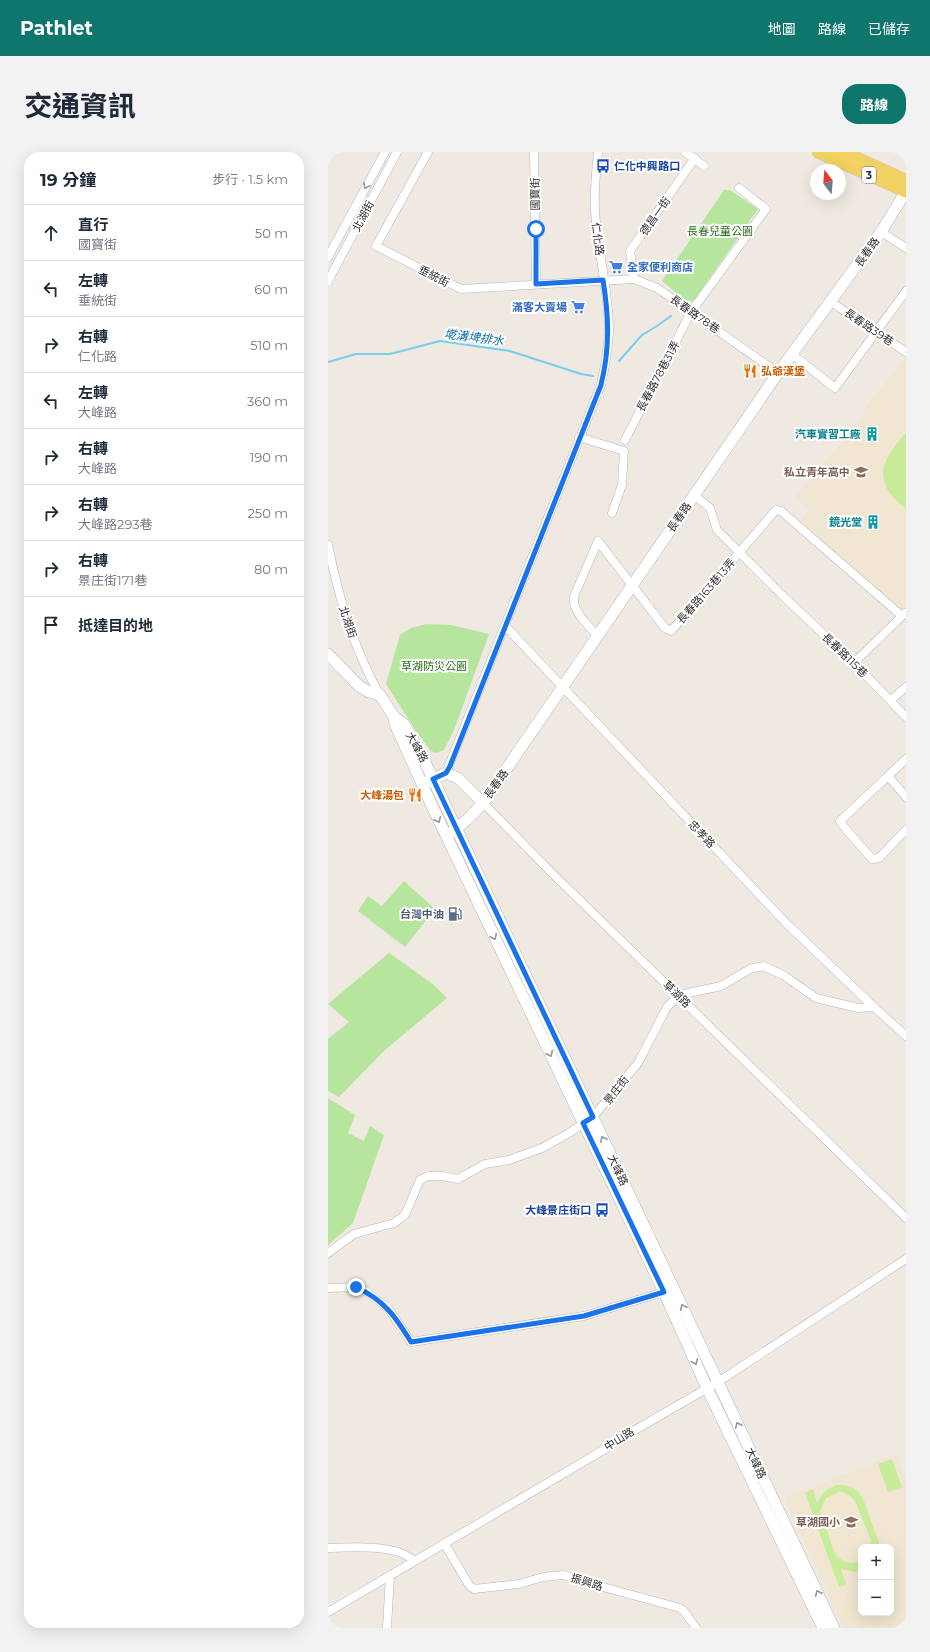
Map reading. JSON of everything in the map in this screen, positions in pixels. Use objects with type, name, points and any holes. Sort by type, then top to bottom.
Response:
[{"type":"main road","name":"3","points":[[819,152],[836,154],[906,181]]},
{"type":"main road","name":"3","points":[[836,154],[906,191]]},
{"type":"street","points":[[328,258],[385,152]]},
{"type":"street","name":"北湖街","points":[[328,281],[397,152]]},
{"type":"street","name":"垂統街","points":[[428,152],[376,246],[461,288],[603,280]]},
{"type":"street","name":"國寶街","points":[[534,152],[536,284]]},
{"type":"street","name":"仁化路","points":[[446,773],[601,385],[607,358],[609,330],[595,210],[598,152]]},
{"type":"street","points":[[686,152],[704,166]]},
{"type":"street","name":"德昌一街","points":[[634,279],[630,252],[695,158]]},
{"type":"street","name":"長春路78巷31弄","points":[[625,445],[692,312],[766,210],[739,188]]},
{"type":"street","name":"長春路","points":[[446,836],[456,829],[483,802],[778,373],[881,232],[906,191]]},
{"type":"street","points":[[881,232],[906,248]]},
{"type":"street","name":"長春路78巷","points":[[603,280],[634,279],[645,282],[657,288],[778,373]]},
{"type":"street","points":[[792,354],[835,388],[906,291]]},
{"type":"street","name":"長春路39巷","points":[[831,302],[877,331],[906,352]]},
{"type":"street","points":[[579,437],[625,445],[622,485],[612,514]]},
{"type":"street","name":"長春路115巷","points":[[694,495],[710,508],[717,530],[780,593],[854,663],[906,717]]},
{"type":"street","name":"長春路163巷13弄","points":[[632,584],[665,628],[671,631],[776,510],[781,511],[904,614]]},
{"type":"street","points":[[598,636],[576,611],[573,603],[574,596],[598,541],[632,584]]},
{"type":"street","name":"北湖街","points":[[328,545],[346,619],[367,673],[380,695]]},
{"type":"street","points":[[854,663],[904,614]]},
{"type":"street","name":"忠孝路","points":[[505,626],[786,922],[906,1036]]},
{"type":"street","points":[[328,654],[359,686],[368,692],[380,695]]},
{"type":"street","points":[[891,700],[906,687]]},
{"type":"street","name":"大峰路","points":[[380,695],[394,717],[404,724],[433,779],[834,1628]]},
{"type":"street","name":"大峰路","points":[[394,717],[395,724],[446,836],[664,1292],[707,1388],[823,1628]]},
{"type":"street","points":[[906,759],[840,820],[844,827],[872,859],[879,858],[906,830]]},
{"type":"street","points":[[422,784],[446,773]]},
{"type":"street","name":"草湖路","points":[[446,773],[458,778],[483,802],[556,877],[906,1218]]},
{"type":"street","points":[[888,776],[906,797]]},
{"type":"street","points":[[679,996],[722,986],[750,969],[763,966],[783,976],[816,998],[858,1008],[874,1007]]},
{"type":"street","name":"景庄街","points":[[328,1253],[354,1234],[394,1223],[405,1215],[420,1180],[424,1177],[444,1176],[458,1179],[485,1164],[509,1160],[542,1148],[569,1134],[593,1117],[638,1063],[668,1007],[679,996]]},
{"type":"street","name":"中山路","points":[[328,1612],[390,1574],[718,1382],[906,1259]]},
{"type":"street","points":[[328,1288],[356,1287],[367,1292],[388,1308],[411,1342],[584,1316],[664,1292]]},
{"type":"street","name":"振興路","points":[[444,1543],[469,1585],[474,1590],[519,1584],[543,1577],[569,1577],[587,1581],[638,1598],[680,1608],[684,1611],[696,1628]]},
{"type":"street","points":[[328,1548],[355,1546],[375,1548],[408,1555],[413,1561]]},
{"type":"street","points":[[387,1628],[390,1574]]},
{"type":"shaded area","name":"私立青年高中","points":[[906,358],[906,605],[898,609],[799,523],[810,509],[795,497],[866,415],[862,412]]},
{"type":"shaded area","name":"草湖國小","points":[[897,1454],[906,1482],[906,1628],[843,1628],[784,1498]]},
{"type":"green space","name":"長春兒童公園","points":[[724,190],[730,190],[758,209],[695,299],[689,303],[662,281]]},
{"type":"green space","points":[[906,432],[906,508],[895,500],[887,489],[883,476],[883,470],[885,463],[894,447]]},
{"type":"green space","name":"草湖防災公園","points":[[426,624],[451,625],[489,634],[454,730],[444,750],[436,753],[431,751],[416,731],[386,684],[400,635],[411,628]]},
{"type":"green space","points":[[404,881],[435,909],[405,947],[358,911],[368,896],[382,906]]},
{"type":"green space","points":[[389,953],[433,984],[447,998],[385,1050],[339,1097],[328,1091],[328,1039],[349,1022],[328,1004]]},
{"type":"green space","points":[[328,1098],[355,1115],[348,1133],[364,1141],[370,1126],[384,1135],[353,1223],[328,1245]]},
{"type":"green space","points":[[892,1459],[902,1487],[888,1492],[878,1464]]},
{"type":"green space","points":[[836,1485],[844,1485],[855,1489],[865,1503],[879,1543],[870,1544],[871,1540],[855,1501],[852,1498],[840,1491],[826,1498],[820,1511],[835,1554],[847,1562],[858,1562],[858,1571],[841,1569],[846,1585],[839,1587],[805,1493],[813,1489],[817,1502],[825,1491]]},
{"type":"waterway","name":"墘溝埤排水","points":[[619,361],[642,335],[671,316]]},
{"type":"waterway","name":"墘溝埤排水","points":[[328,362],[356,354],[390,354],[440,341],[510,351],[581,374],[593,376]]},
{"type":"place","name":"仁化中興路口","points":[[603,166]]},
{"type":"place","name":"全家便利商店","points":[[616,267]]},
{"type":"place","name":"滿客大賣場","points":[[578,307]]},
{"type":"place","name":"弘爺漢堡","points":[[750,371]]},
{"type":"place","name":"汽車實習工廠","points":[[872,434]]},
{"type":"place","name":"私立青年高中","points":[[861,472]]},
{"type":"place","name":"鏡光堂","points":[[873,522]]},
{"type":"place","name":"大峰湯包","points":[[415,795]]},
{"type":"place","name":"台灣中油","points":[[455,914]]},
{"type":"place","name":"大峰景庄街口","points":[[602,1210]]},
{"type":"place","name":"草湖國小","points":[[851,1522]]},
{"type":"route","points":[[356,1287],[367,1292],[388,1308],[411,1342],[584,1316],[664,1292],[583,1123],[593,1117],[433,779],[446,773],[450,766],[579,437],[601,385],[607,358],[609,330],[603,280],[536,284],[536,229]]}]
